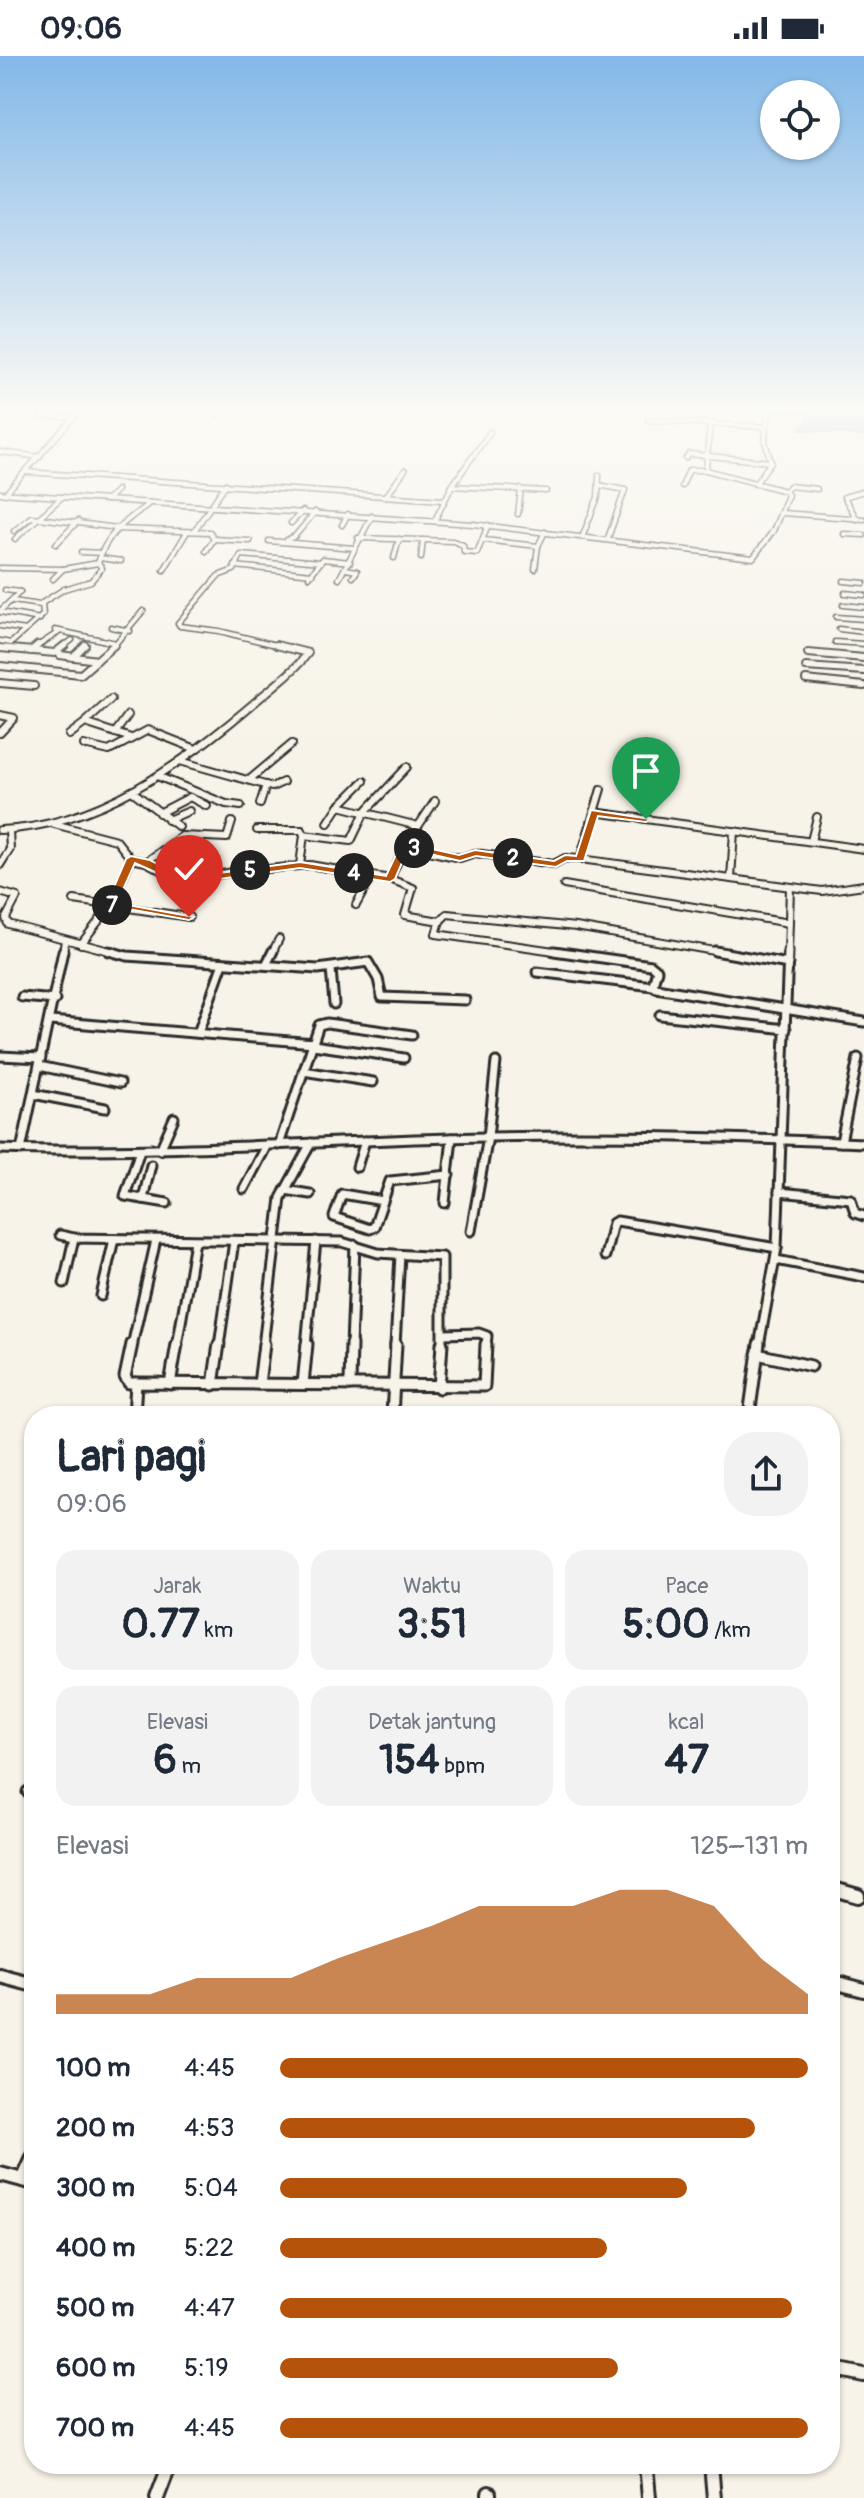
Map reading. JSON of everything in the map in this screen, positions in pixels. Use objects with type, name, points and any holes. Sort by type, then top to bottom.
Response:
[{"type":"street","points":[[14,531],[24,522]]},
{"type":"street","points":[[15,539],[34,522]]},
{"type":"street","points":[[56,544],[77,522]]},
{"type":"street","points":[[83,522],[116,528],[210,532],[214,539]]},
{"type":"street","points":[[13,601],[40,605],[66,587],[81,587],[93,580],[101,571],[103,545],[124,522]]},
{"type":"street","points":[[164,570],[198,522]]},
{"type":"street","points":[[283,541],[295,536],[307,522]]},
{"type":"street","points":[[339,579],[368,522]]},
{"type":"street","points":[[437,522],[441,535]]},
{"type":"street","points":[[449,522],[583,535],[753,558],[759,554],[777,522]]},
{"type":"street","points":[[583,535],[587,522]]},
{"type":"street","points":[[608,538],[616,522]]},
{"type":"street","points":[[358,538],[423,540],[441,535],[460,543],[464,552],[474,553],[479,552],[488,525]]},
{"type":"street","points":[[535,569],[538,546],[545,532]]},
{"type":"street","points":[[844,534],[864,535]]},
{"type":"street","points":[[214,539],[250,541]]},
{"type":"street","points":[[206,551],[214,539]]},
{"type":"street","points":[[394,558],[399,539]]},
{"type":"street","points":[[421,558],[423,540]]},
{"type":"street","points":[[484,540],[538,546]]},
{"type":"street","points":[[269,541],[354,548]]},
{"type":"street","points":[[81,552],[121,561]]},
{"type":"street","points":[[0,830],[54,824],[132,791],[180,761],[250,707],[307,655],[219,631],[179,625],[211,583],[235,566],[244,554],[321,562]]},
{"type":"street","points":[[0,568],[63,569],[100,558]]},
{"type":"street","points":[[235,566],[310,576],[325,559],[350,562]]},
{"type":"street","points":[[53,579],[63,569]]},
{"type":"street","points":[[346,569],[357,571],[353,577]]},
{"type":"street","points":[[844,581],[864,583]]},
{"type":"street","points":[[0,611],[20,592],[5,590]]},
{"type":"street","points":[[845,593],[864,595]]},
{"type":"street","points":[[3,644],[40,619],[44,613],[40,605]]},
{"type":"street","points":[[843,605],[864,607]]},
{"type":"street","points":[[0,611],[40,619]]},
{"type":"street","points":[[0,666],[81,674],[130,631],[143,611]]},
{"type":"street","points":[[836,617],[864,619]]},
{"type":"street","points":[[0,626],[26,630]]},
{"type":"street","points":[[111,627],[130,631]]},
{"type":"street","points":[[839,629],[864,632]]},
{"type":"street","points":[[30,652],[58,631],[116,643]]},
{"type":"street","points":[[3,644],[30,652],[58,652],[72,640]]},
{"type":"street","points":[[835,642],[864,644]]},
{"type":"street","points":[[73,657],[85,645]]},
{"type":"street","points":[[808,653],[864,658]]},
{"type":"street","points":[[60,655],[97,660]]},
{"type":"street","points":[[806,667],[864,671]]},
{"type":"street","points":[[806,680],[864,686]]},
{"type":"street","points":[[0,683],[34,686]]},
{"type":"street","points":[[69,735],[111,699]]},
{"type":"street","points":[[0,715],[14,718],[0,733]]},
{"type":"street","points":[[115,733],[128,715]]},
{"type":"street","points":[[85,723],[131,738]]},
{"type":"street","points":[[84,745],[106,751],[152,730],[196,749]]},
{"type":"street","points":[[249,780],[292,744]]},
{"type":"street","points":[[180,761],[266,785],[276,786],[283,782]]},
{"type":"street","points":[[304,835],[351,841],[365,812],[407,767]]},
{"type":"street","points":[[157,776],[226,804],[241,806]]},
{"type":"street","points":[[328,823],[339,806],[364,781]]},
{"type":"street","points":[[260,804],[266,785]]},
{"type":"street","points":[[580,859],[601,789]]},
{"type":"street","points":[[132,791],[179,827]]},
{"type":"street","points":[[159,813],[190,797],[207,806]]},
{"type":"street","points":[[390,879],[405,846],[435,801]]},
{"type":"street","points":[[339,806],[418,826]]},
{"type":"street","points":[[168,820],[189,811]]},
{"type":"street","points":[[594,812],[864,849]]},
{"type":"street","points":[[811,841],[817,817]]},
{"type":"street","points":[[146,862],[182,836],[227,838],[232,822]]},
{"type":"street","points":[[54,824],[120,842],[131,859],[146,862],[182,881],[300,865],[390,879],[413,888],[405,915],[440,921]]},
{"type":"street","points":[[257,830],[302,830],[300,865]]},
{"type":"street","points":[[1,862],[10,849],[9,831]]},
{"type":"street","points":[[731,879],[734,831]]},
{"type":"street","points":[[405,846],[460,858],[475,853],[554,864],[565,858],[580,859],[822,891],[864,885]]},
{"type":"street","points":[[81,944],[111,905],[131,859]]},
{"type":"street","points":[[356,905],[372,876]]},
{"type":"street","points":[[564,885],[789,923]]},
{"type":"street","points":[[750,1406],[763,1315],[777,1248],[790,887]]},
{"type":"street","points":[[0,892],[17,897],[3,923],[127,956],[331,969],[371,962],[380,995],[386,999],[465,1000]]},
{"type":"street","points":[[74,900],[189,917]]},
{"type":"street","points":[[653,986],[657,970],[651,965],[436,934],[440,921],[447,914],[512,919],[670,942],[788,964]]},
{"type":"street","points":[[266,965],[279,939]]},
{"type":"street","points":[[21,1150],[55,1000],[65,940]]},
{"type":"street","points":[[198,1033],[223,963]]},
{"type":"street","points":[[331,969],[334,1004]]},
{"type":"street","points":[[537,972],[653,986],[864,1022]]},
{"type":"street","points":[[22,997],[55,1000]]},
{"type":"street","points":[[660,1015],[786,1029]]},
{"type":"street","points":[[50,1021],[314,1044],[404,1058]]},
{"type":"street","points":[[279,1145],[322,1023],[412,1035]]},
{"type":"street","points":[[0,1056],[40,1062],[120,1083]]},
{"type":"street","points":[[841,1142],[858,1058]]},
{"type":"street","points":[[471,1231],[488,1137],[496,1062]]},
{"type":"street","points":[[303,1071],[373,1082]]},
{"type":"street","points":[[33,1094],[105,1108]]},
{"type":"street","points":[[160,1150],[174,1118]]},
{"type":"street","points":[[0,1149],[160,1150],[452,1138],[679,1135],[864,1143]]},
{"type":"street","points":[[445,1203],[452,1138]]},
{"type":"street","points":[[357,1167],[365,1141]]},
{"type":"street","points":[[259,1384],[285,1190],[311,1143]]},
{"type":"street","points":[[244,1189],[267,1145]]},
{"type":"street","points":[[140,1150],[125,1196],[167,1203]]},
{"type":"street","points":[[143,1199],[151,1165]]},
{"type":"street","points":[[383,1201],[342,1194],[334,1217],[370,1229],[374,1227],[390,1181],[449,1175]]},
{"type":"street","points":[[285,1190],[310,1194]]},
{"type":"street","points":[[779,1192],[851,1199],[855,1213],[864,1216]]},
{"type":"street","points":[[605,1256],[613,1223],[617,1221],[777,1248]]},
{"type":"street","points":[[60,1235],[195,1241],[316,1241],[355,1245],[378,1253],[442,1257],[443,1334],[439,1388]]},
{"type":"street","points":[[64,1283],[74,1238]]},
{"type":"street","points":[[101,1296],[114,1239]]},
{"type":"street","points":[[156,1240],[125,1377],[129,1383],[480,1388],[485,1383],[487,1336],[479,1333],[443,1334]]},
{"type":"street","points":[[170,1384],[195,1241]]},
{"type":"street","points":[[213,1385],[234,1241]]},
{"type":"street","points":[[303,1384],[316,1241]]},
{"type":"street","points":[[350,1385],[355,1245]]},
{"type":"street","points":[[393,1406],[400,1255]]},
{"type":"street","points":[[776,1260],[864,1277]]},
{"type":"street","points":[[757,1354],[811,1366]]},
{"type":"street","points":[[135,1406],[136,1383]]},
{"type":"street","points":[[840,1891],[858,1896]]},
{"type":"street","points":[[0,1976],[24,1982]]},
{"type":"street","points":[[840,1984],[864,1990]]},
{"type":"street","points":[[0,2174],[24,2180]]},
{"type":"street","points":[[840,2370],[864,2375]]},
{"type":"street","points":[[157,2498],[166,2474]]},
{"type":"street","points":[[647,2474],[649,2498]]},
{"type":"street","points":[[712,2474],[714,2498]]},
{"type":"route","points":[[189,917],[111,905],[131,859],[146,862],[182,881],[300,865],[390,879],[405,846],[460,858],[475,853],[556,864],[565,858],[580,859],[594,812],[646,819]]}]
